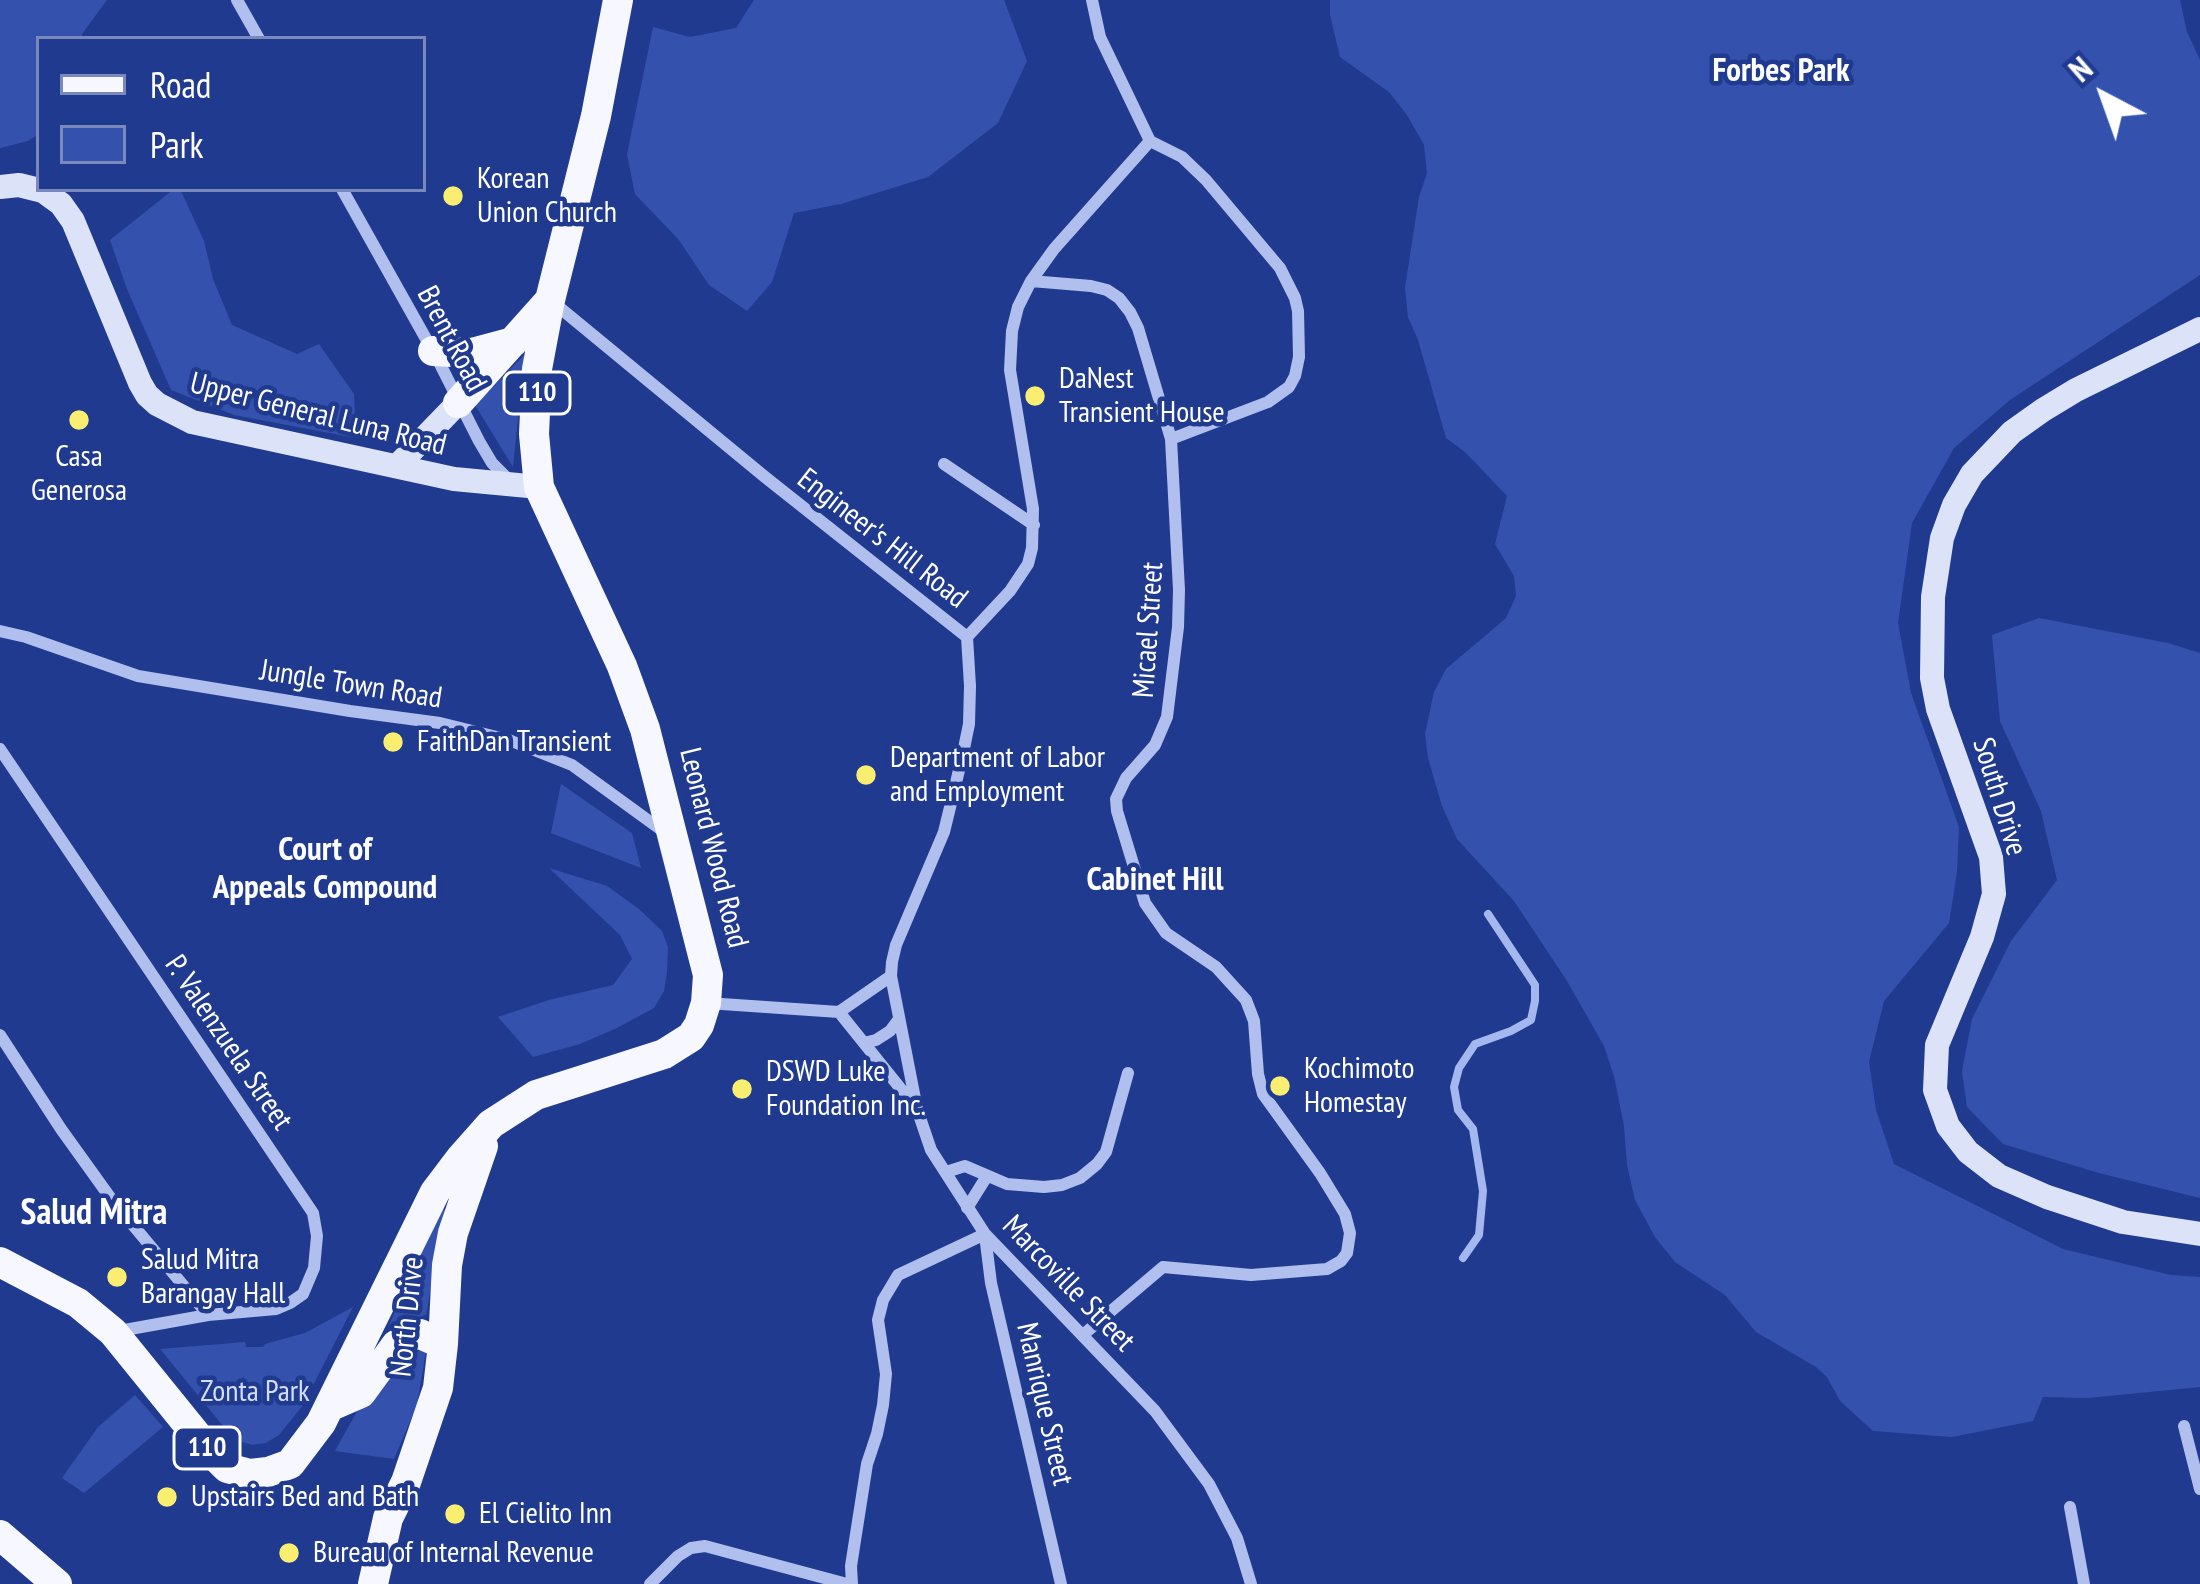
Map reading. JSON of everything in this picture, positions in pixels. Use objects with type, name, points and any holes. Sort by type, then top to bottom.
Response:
[{"type":"main road","name":"Leonard Wood Road","points":[[618,0],[596,116],[550,300],[537,369],[534,434],[539,487],[622,666],[645,729],[708,975],[706,1003]]},
{"type":"main road","name":"Upper General Luna Road","points":[[0,187],[20,184],[36,189]]},
{"type":"main road","name":"Upper General Luna Road","points":[[44,192],[73,221],[140,383],[158,404],[192,422],[454,479],[539,487]]},
{"type":"main road","points":[[397,466],[550,300]]},
{"type":"main road","name":"South Drive","points":[[2200,329],[2043,410],[2012,432],[1972,474],[1942,538],[1934,597],[1932,678],[1938,709],[1991,857],[1994,894],[1982,937],[1937,1045],[1935,1090],[1948,1126],[1968,1152],[1999,1176],[2047,1197],[2123,1222],[2200,1234]]},
{"type":"main road","points":[[433,351],[472,353],[513,342]]},
{"type":"main road","name":"110","points":[[0,1262],[78,1304],[113,1332],[227,1468],[250,1474],[290,1464],[321,1424],[450,1193],[460,1159],[491,1124],[536,1095],[678,1046],[700,1025],[706,1003]]},
{"type":"main road","name":"North Drive","points":[[373,1584],[388,1518],[432,1410],[453,1233],[450,1193]]},
{"type":"main road","points":[[331,1406],[361,1393],[407,1337],[420,1334],[443,1344]]},
{"type":"main road","points":[[0,1534],[57,1584]]},
{"type":"street","points":[[237,0],[257,36]]},
{"type":"street","points":[[1092,0],[1100,37],[1150,141],[1182,158],[1206,180],[1280,268],[1298,311],[1299,357],[1288,387],[1268,402],[1171,439]]},
{"type":"street","points":[[967,637],[1020,578],[1032,548],[1034,525],[1009,352],[1018,307],[1031,281],[1077,221],[1150,141]]},
{"type":"street","name":"Brent Road","points":[[344,192],[492,463],[507,478],[539,487]]},
{"type":"street","name":"Micael Street","points":[[1031,281],[1091,286],[1119,298],[1138,328],[1171,439],[1179,590],[1167,717],[1155,745],[1118,789],[1117,812],[1145,903],[1166,933],[1216,967],[1240,991],[1252,1010],[1263,1094],[1320,1173],[1349,1224],[1350,1244],[1341,1261],[1327,1269],[1251,1275],[1163,1267],[1084,1334]]},
{"type":"street","name":"Engineer's Hill Road","points":[[550,300],[967,637],[969,724],[957,780],[933,863],[896,945],[891,976]]},
{"type":"street","points":[[944,464],[1034,525]]},
{"type":"street","name":"Jungle Town Road","points":[[0,631],[138,676],[440,723],[509,740],[572,765],[673,838]]},
{"type":"street","name":"P. Valenzuela Street","points":[[0,749],[313,1213],[316,1253],[303,1294],[276,1309],[113,1332]]},
{"type":"street","points":[[706,1003],[839,1012],[891,976],[917,1109]]},
{"type":"street","name":"Marcoville Street","points":[[839,1012],[917,1109],[931,1150],[985,1234],[1155,1411],[1209,1484],[1237,1538],[1251,1584]]},
{"type":"street","points":[[864,1043],[890,1031],[899,1019]]},
{"type":"street","points":[[0,1035],[85,1163],[208,1315]]},
{"type":"street","points":[[946,1172],[965,1166],[1006,1184],[1044,1186],[1086,1174],[1106,1152],[1128,1073]]},
{"type":"street","points":[[967,1208],[987,1176]]},
{"type":"street","points":[[650,1584],[678,1556],[705,1546],[849,1584],[867,1464],[883,1405],[886,1374],[878,1320],[883,1300],[898,1275],[985,1234]]},
{"type":"street","name":"Manrique Street","points":[[985,1234],[1061,1584]]},
{"type":"street","points":[[2184,1426],[2200,1489]]},
{"type":"street","points":[[2070,1507],[2084,1584]]},
{"type":"green space","points":[[0,0],[107,0],[82,36],[36,36],[36,136],[0,148]]},
{"type":"green space","points":[[754,0],[1004,0],[1027,61],[998,123],[928,177],[794,213],[772,282],[747,311],[709,285],[679,240],[635,194],[627,154],[653,27],[690,37],[736,28]]},
{"type":"green space","points":[[1330,0],[2180,0],[2200,60],[2200,275],[2010,400],[1954,448],[1912,523],[1898,623],[1911,693],[1959,827],[1957,872],[1949,923],[1884,1001],[1869,1062],[1876,1110],[1894,1164],[2063,1249],[2171,1275],[2200,1277],[2200,1387],[2088,1398],[2043,1397],[2033,1421],[1952,1437],[1873,1431],[1840,1401],[1816,1367],[1756,1332],[1725,1295],[1675,1262],[1655,1237],[1635,1200],[1614,1076],[1604,1046],[1514,901],[1457,839],[1428,758],[1425,734],[1434,692],[1446,669],[1506,618],[1516,596],[1514,576],[1495,544],[1507,496],[1446,438],[1408,317],[1405,288],[1427,173],[1424,145],[1389,92],[1340,57]]},
{"type":"green space","points":[[170,192],[181,192],[204,241],[232,325],[297,354],[319,344],[354,394],[356,438],[234,415],[171,390],[110,240]]},
{"type":"green space","points":[[528,351],[520,399],[513,467],[475,405]]},
{"type":"green space","points":[[2039,618],[2200,653],[2200,1198],[2003,1144],[1967,1107],[1962,1071],[1972,1019],[2011,941],[2057,880],[2041,811],[2000,721],[1992,635]]},
{"type":"green space","points":[[561,784],[632,833],[641,868],[551,833]]},
{"type":"green space","points":[[549,868],[607,886],[639,909],[662,931],[668,947],[667,972],[664,991],[654,1008],[580,1044],[533,1057],[498,1017],[613,985],[632,959],[620,935]]},
{"type":"green space","points":[[442,1209],[449,1211],[426,1315],[389,1325]]},
{"type":"green space","name":"Zonta Park","points":[[353,1307],[303,1405],[279,1435],[266,1443],[252,1445],[228,1432],[160,1349],[245,1342],[246,1347],[263,1347],[305,1333]]},
{"type":"green space","points":[[426,1351],[417,1405],[394,1459],[335,1451],[356,1413],[402,1360]]},
{"type":"green space","points":[[135,1395],[163,1427],[84,1493],[62,1478],[98,1427]]},
{"type":"waterway","points":[[1463,1258],[1479,1235],[1483,1191],[1473,1129],[1458,1110],[1454,1087],[1459,1068],[1475,1044],[1531,1020],[1535,1001],[1535,985],[1488,914]]},
{"type":"place","name":"Korean Union Church","points":[[453,196]]},
{"type":"place","name":"DaNest Transient House","points":[[1035,396]]},
{"type":"place","name":"Casa Generosa","points":[[79,420]]},
{"type":"place","name":"FaithDan Transient","points":[[393,742]]},
{"type":"place","name":"Department of Labor and Employment","points":[[866,775]]},
{"type":"place","name":"Kochimoto Homestay","points":[[1280,1086]]},
{"type":"place","name":"DSWD Luke Foundation Inc.","points":[[742,1089]]},
{"type":"place","name":"Salud Mitra Barangay Hall","points":[[117,1277]]},
{"type":"place","name":"Upstairs Bed and Bath","points":[[167,1497]]},
{"type":"place","name":"El Cielito Inn","points":[[455,1514]]},
{"type":"place","name":"Bureau of Internal Revenue","points":[[289,1553]]},
{"type":"district","name":"Forbes Park","points":[[1781,72]]},
{"type":"district","name":"Court of Appeals Compound","points":[[325,870]]},
{"type":"district","name":"Cabinet Hill","points":[[1155,881]]},
{"type":"district","name":"Salud Mitra","points":[[94,1214]]}]
